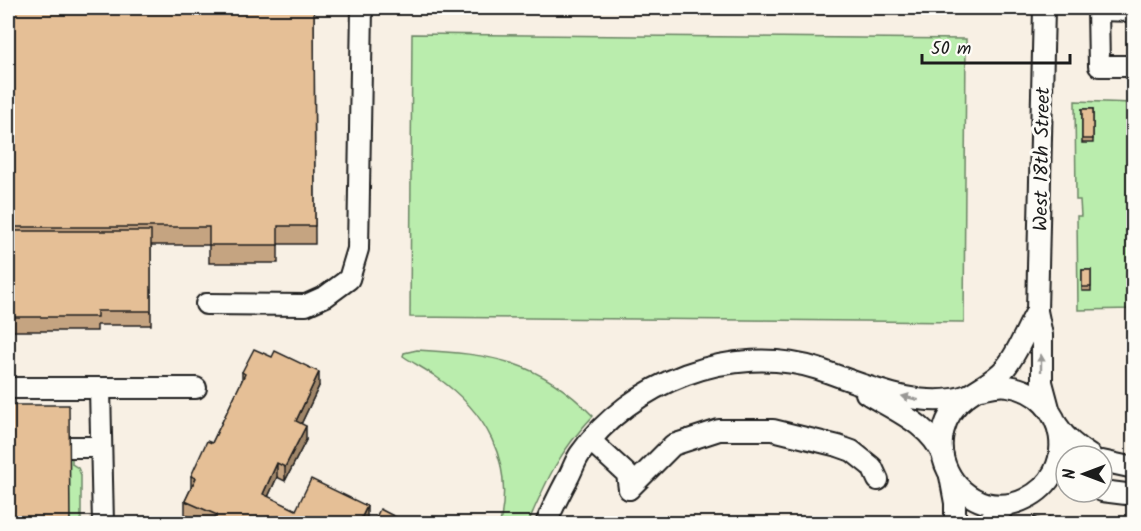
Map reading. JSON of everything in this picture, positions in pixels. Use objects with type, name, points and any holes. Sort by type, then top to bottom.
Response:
[{"type":"street","points":[[206,304],[306,305],[326,296],[349,279],[358,249],[362,8]]},
{"type":"street","name":"West 18th Street","points":[[1044,8],[1037,311],[1042,335],[1041,382],[1054,418]]},
{"type":"street","points":[[1134,10],[1098,9],[1099,66],[1134,66]]},
{"type":"street","name":"West 18th Street","points":[[974,392],[1006,367],[1037,311]]},
{"type":"street","points":[[546,524],[556,498],[579,455],[606,423],[643,395],[692,372],[709,368],[753,362],[797,364],[920,400],[944,401],[1006,385],[1038,398],[1063,433],[1074,444]]},
{"type":"street","points":[[844,379],[895,409],[919,426],[933,441],[943,456],[950,476],[955,503],[955,524]]},
{"type":"street","points":[[8,388],[196,388]]},
{"type":"street","points":[[100,389],[103,524]]},
{"type":"street","points":[[943,456],[943,433],[946,422],[952,412],[974,392]]},
{"type":"street","points":[[1034,495],[1049,481],[1058,463],[1061,443],[1054,418]]},
{"type":"street","points":[[591,441],[627,474],[629,489],[673,445],[719,430],[773,430],[838,446],[852,451],[872,467],[878,480]]},
{"type":"street","points":[[69,447],[101,447]]},
{"type":"street","points":[[1114,464],[1134,468]]},
{"type":"street","points":[[950,476],[974,499],[996,505],[1007,505],[1054,491]]},
{"type":"street","points":[[1114,492],[1134,495]]},
{"type":"street","points":[[987,524],[1007,505]]},
{"type":"green space","points":[[412,34],[966,39],[964,322],[410,317]]},
{"type":"green space","points":[[1075,101],[1133,103],[1133,309],[1078,310],[1077,216],[1081,216],[1080,200],[1076,200]]},
{"type":"green space","points":[[417,350],[468,354],[512,364],[553,383],[573,397],[593,416],[555,466],[528,523],[500,523],[503,479],[492,439],[469,405],[453,390],[403,356],[404,353]]},
{"type":"green space","points":[[69,457],[72,457],[72,464],[78,468],[81,475],[81,523],[69,523]]},
{"type":"building","points":[[8,8],[314,8],[315,226],[278,226],[278,245],[209,245],[209,227],[8,227]]},
{"type":"building","points":[[1082,109],[1093,109],[1093,139],[1082,139]]},
{"type":"building","points":[[8,231],[151,231],[151,311],[97,311],[97,317],[8,317]]},
{"type":"building","points":[[1082,270],[1091,270],[1091,287],[1082,287]]},
{"type":"building","points":[[254,349],[272,357],[275,351],[319,372],[296,421],[306,426],[285,467],[277,463],[263,494],[296,510],[311,479],[367,506],[361,519],[371,524],[213,524],[217,515],[185,501],[196,478],[191,476],[207,441],[212,443],[245,374],[242,372]]},
{"type":"building","points":[[8,405],[69,405],[70,524],[8,524]]},
{"type":"building","points":[[380,509],[409,524],[373,524]]},
{"type":"building","points":[[1034,517],[1046,522],[1049,517],[1067,524],[1031,524]]}]
